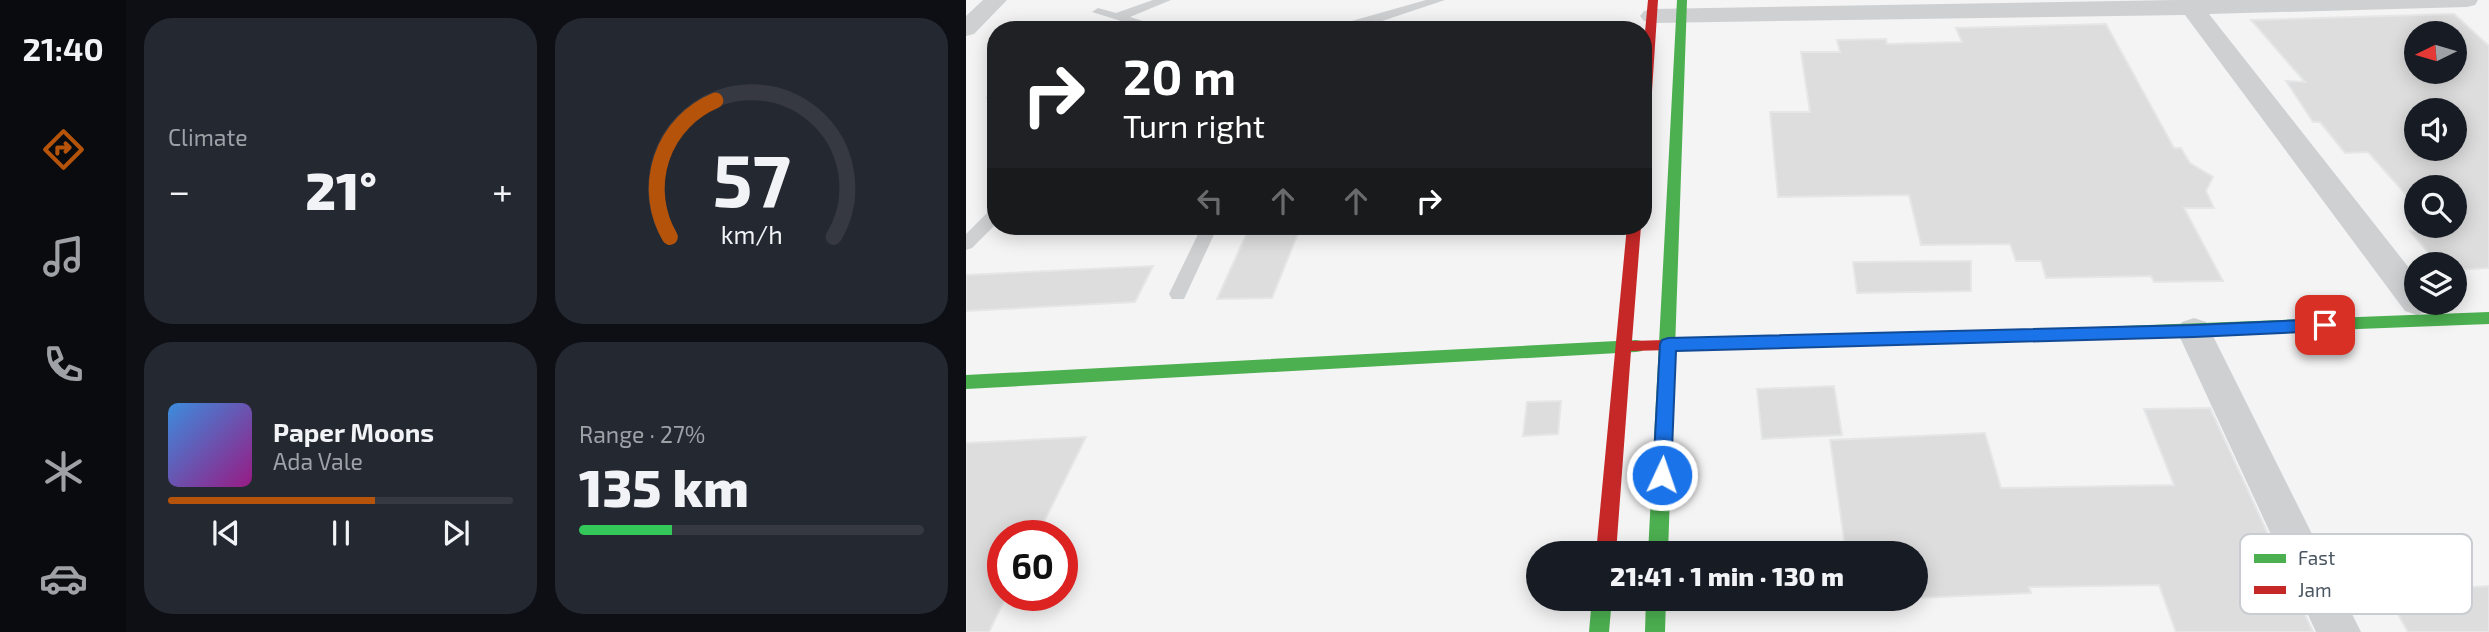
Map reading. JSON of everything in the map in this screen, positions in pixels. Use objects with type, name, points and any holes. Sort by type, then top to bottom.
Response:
[{"type":"main road","points":[[1659,541],[1682,8]]},
{"type":"main road","points":[[1606,541],[1633,235]]},
{"type":"main road","points":[[966,382],[1668,344],[2194,331],[2404,310]]},
{"type":"main road","points":[[2467,315],[2489,318]]},
{"type":"main road","points":[[1599,632],[1601,611]]},
{"type":"main road","points":[[1655,632],[1656,611]]},
{"type":"street","points":[[966,29],[996,0]]},
{"type":"street","points":[[1653,8],[2467,0]]},
{"type":"street","points":[[2189,4],[2404,286]]},
{"type":"street","points":[[2194,331],[2292,534]]},
{"type":"street","points":[[2330,614],[2339,632]]},
{"type":"lane","points":[[1117,17],[1165,0]]},
{"type":"lane","points":[[1395,13],[1405,0]]},
{"type":"lane","points":[[1370,21],[1439,0]]},
{"type":"lane","points":[[1098,12],[1132,21]]},
{"type":"lane","points":[[966,244],[987,223]]},
{"type":"lane","points":[[1178,294],[1206,235]]},
{"type":"building","points":[[2454,14],[2462,21],[2404,21],[2404,84],[2468,84],[2468,27],[2489,46],[2489,268],[2467,269],[2467,252],[2428,252],[2416,238],[2467,238],[2467,175],[2404,175],[2404,192],[2368,152],[2345,153],[2320,122],[2313,122],[2286,81],[2305,82],[2251,20]]},
{"type":"building","points":[[2106,24],[2174,148],[2181,148],[2190,163],[2213,177],[2206,191],[2214,208],[2184,208],[2223,281],[2154,282],[2151,276],[2046,278],[2041,261],[2016,261],[2010,244],[1921,245],[1909,195],[1778,197],[1770,112],[1810,112],[1801,52],[1840,52],[1837,40],[1886,39],[1887,44],[1962,42],[1956,28]]},
{"type":"building","points":[[1246,235],[1297,235],[1272,298],[1217,299]]},
{"type":"building","points":[[1971,261],[1971,291],[1857,293],[1853,262]]},
{"type":"building","points":[[1153,266],[1135,302],[966,311],[966,275]]},
{"type":"building","points":[[1834,386],[1842,435],[1762,439],[1757,389]]},
{"type":"building","points":[[1561,401],[1558,434],[1523,436],[1527,402]]},
{"type":"building","points":[[2210,408],[2268,534],[2240,534],[2240,614],[2305,614],[2313,632],[2176,632],[2159,585],[2029,587],[2031,593],[1928,597],[1928,541],[1844,541],[1830,440],[1985,433],[2001,488],[2174,485],[2144,409]]},
{"type":"building","points":[[1086,437],[1045,520],[987,520],[987,611],[999,611],[989,632],[966,632],[966,443]]},
{"type":"building","points":[[2489,586],[2489,632],[2408,632],[2398,614],[2472,614],[2472,587]]},
{"type":"traffic: fast","points":[[1659,541],[1682,0]]},
{"type":"traffic: fast","points":[[2069,334],[2489,318]]},
{"type":"traffic: fast","points":[[966,382],[1636,346]]},
{"type":"traffic: fast","points":[[1599,632],[1601,611]]},
{"type":"traffic: fast","points":[[1655,632],[1656,611]]},
{"type":"traffic: jam","points":[[1651,21],[1653,0]]},
{"type":"traffic: jam","points":[[1607,541],[1633,235]]},
{"type":"traffic: jam","points":[[1636,346],[2069,334]]},
{"type":"route","points":[[1662,475],[1668,344],[2194,331],[2325,325]]}]
